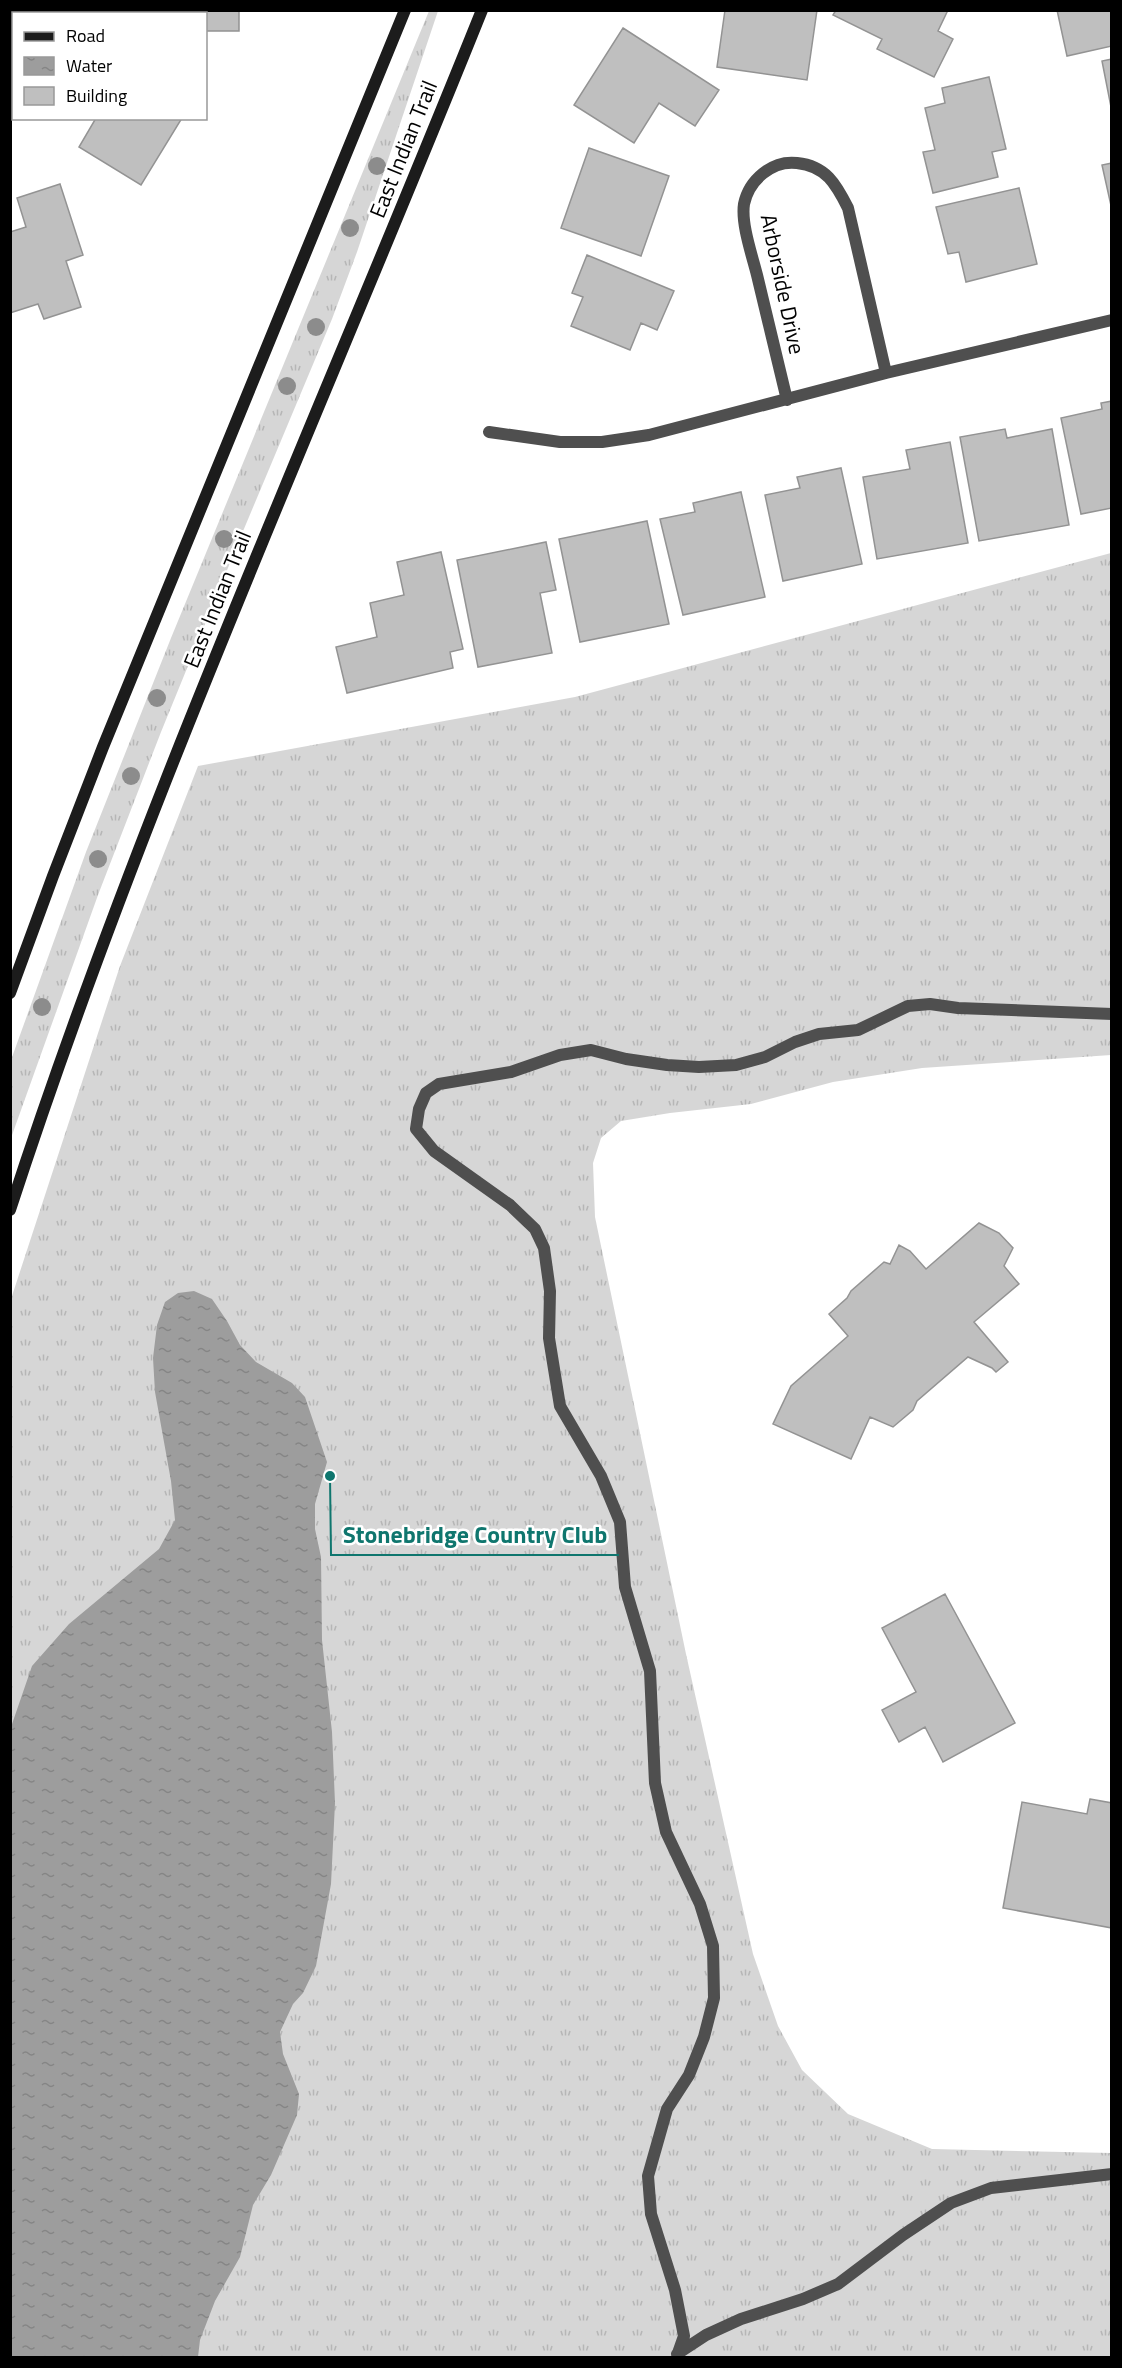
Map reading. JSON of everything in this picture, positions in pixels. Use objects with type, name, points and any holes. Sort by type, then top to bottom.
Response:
[{"type":"main road","points":[[10,993],[103,747],[405,10]]},
{"type":"main road","name":"East Indian Trail","points":[[10,1210],[50,1089],[167,778],[482,10]]},
{"type":"street","name":"Arborside Drive","points":[[787,400],[747,236],[744,204],[753,182],[769,167],[795,162],[822,170],[838,189],[848,208],[886,373]]},
{"type":"street","points":[[489,432],[560,442],[602,442],[649,435],[886,373],[1112,320]]},
{"type":"street","points":[[676,2355],[684,2336],[675,2290],[651,2214],[648,2176],[667,2109],[689,2075],[704,2037],[714,1998],[713,1946],[700,1904],[666,1832],[655,1783],[650,1671],[625,1587],[620,1522],[601,1476],[560,1406],[549,1338],[550,1291],[544,1248],[535,1229],[510,1205],[434,1151],[416,1130],[419,1109],[426,1093],[439,1084],[511,1072],[560,1054],[591,1050],[626,1059],[667,1065],[699,1067],[735,1065],[765,1057],[795,1042],[819,1034],[858,1030],[908,1006],[930,1004],[958,1008],[1112,1014]]},
{"type":"street","points":[[676,2355],[715,2331],[741,2319],[803,2299],[838,2283],[951,2203],[991,2188],[1112,2174]]},
{"type":"green space","points":[[429,11],[438,11],[357,252],[332,319],[161,732],[98,895],[11,1138],[11,1060],[86,852],[171,638]]},
{"type":"green space","points":[[1111,553],[1111,1055],[922,1068],[833,1082],[751,1104],[621,1121],[601,1138],[593,1163],[595,1217],[686,1654],[753,1954],[778,2026],[802,2070],[848,2114],[932,2149],[1111,2153],[1111,2357],[11,2358],[11,1299],[120,966],[198,766],[575,697]]},
{"type":"water","points":[[194,1291],[212,1299],[240,1345],[256,1362],[292,1383],[305,1397],[327,1462],[315,1504],[315,1529],[321,1557],[322,1640],[332,1732],[335,1803],[331,1884],[316,1966],[303,1993],[293,2004],[280,2032],[283,2054],[299,2094],[297,2115],[271,2175],[253,2205],[240,2257],[215,2301],[200,2340],[198,2357],[11,2357],[11,1727],[32,1666],[69,1624],[159,1549],[175,1520],[171,1481],[155,1392],[153,1358],[157,1325],[165,1302],[178,1293]]},
{"type":"building","points":[[168,10],[239,10],[239,31],[207,31],[207,12],[168,12]]},
{"type":"building","points":[[725,10],[817,10],[807,80],[717,67]]},
{"type":"building","points":[[836,10],[948,10],[938,31],[953,39],[934,77],[877,49],[882,39],[833,15]]},
{"type":"building","points":[[1057,10],[1112,10],[1112,46],[1067,56]]},
{"type":"building","points":[[623,28],[719,90],[695,126],[659,103],[634,143],[574,105]]},
{"type":"building","points":[[1112,59],[1112,112],[1102,61]]},
{"type":"building","points":[[989,77],[1006,149],[992,152],[998,177],[933,193],[923,152],[935,150],[925,108],[945,103],[942,88]]},
{"type":"building","points":[[95,120],[181,120],[141,185],[79,147]]},
{"type":"building","points":[[589,148],[669,176],[641,256],[561,228]]},
{"type":"building","points":[[1112,163],[1112,210],[1102,165]]},
{"type":"building","points":[[60,184],[83,255],[66,261],[81,307],[44,319],[38,304],[10,313],[10,232],[26,227],[17,198]]},
{"type":"building","points":[[1019,188],[1037,264],[966,282],[959,252],[948,254],[936,207]]},
{"type":"building","points":[[587,255],[674,291],[657,330],[641,323],[630,350],[571,326],[583,297],[572,293]]},
{"type":"building","points":[[1112,401],[1112,508],[1081,514],[1061,418],[1102,409],[1101,403]]},
{"type":"building","points":[[1005,429],[1007,438],[1052,429],[1069,525],[979,541],[960,437]]},
{"type":"building","points":[[950,442],[968,543],[877,559],[863,477],[910,469],[906,450]]},
{"type":"building","points":[[841,468],[862,564],[783,581],[765,495],[800,488],[797,477]]},
{"type":"building","points":[[741,492],[765,597],[683,615],[660,519],[695,512],[693,503]]},
{"type":"building","points":[[647,521],[669,624],[580,642],[559,539]]},
{"type":"building","points":[[546,542],[556,590],[540,593],[552,653],[478,667],[457,560]]},
{"type":"building","points":[[441,552],[463,649],[450,652],[453,668],[347,693],[336,647],[377,637],[370,603],[404,595],[397,562]]},
{"type":"building","points":[[979,1223],[999,1233],[1013,1248],[1004,1266],[1019,1284],[974,1322],[1008,1362],[996,1372],[968,1357],[917,1401],[913,1410],[893,1427],[870,1417],[851,1459],[773,1424],[791,1386],[848,1336],[829,1314],[847,1298],[851,1291],[884,1262],[890,1264],[899,1245],[910,1251],[926,1269]]},
{"type":"building","points":[[945,1594],[1015,1723],[943,1762],[925,1727],[899,1742],[882,1710],[916,1692],[882,1628]]},
{"type":"building","points":[[1090,1799],[1112,1803],[1112,1928],[1003,1908],[1022,1802],[1087,1814]]},
{"type":"place","name":"Stonebridge Country Club","points":[[330,1476]]}]
